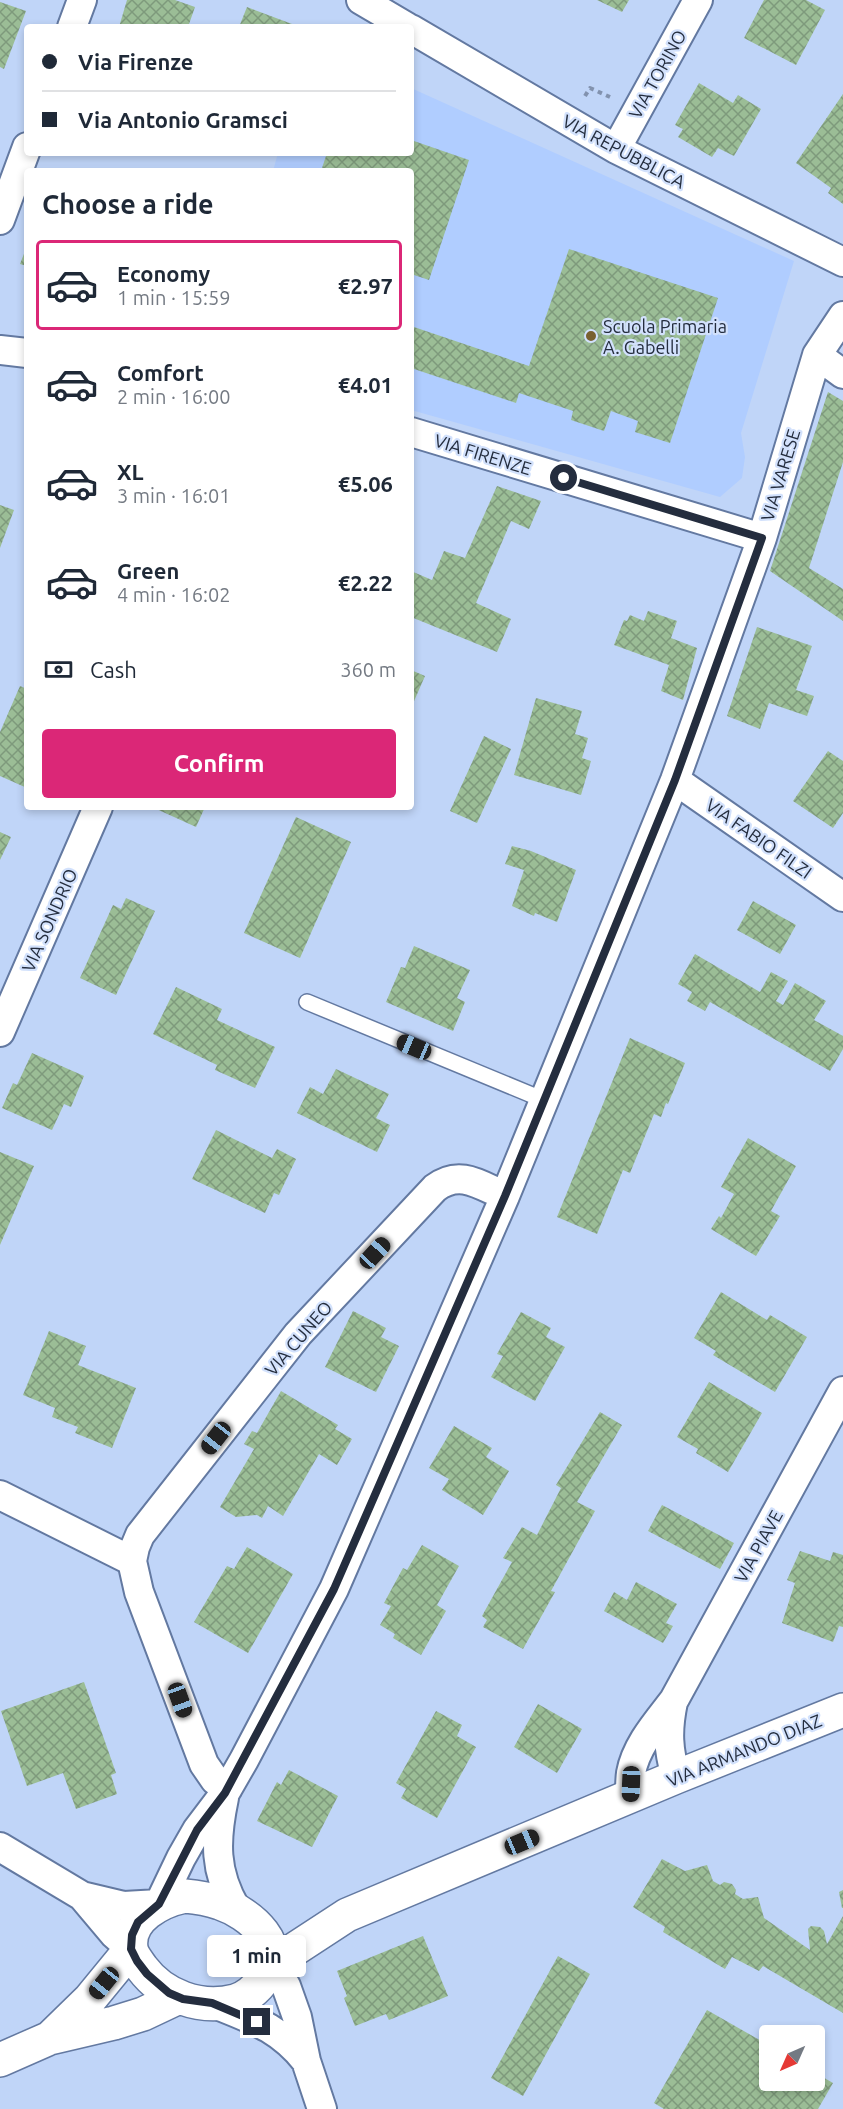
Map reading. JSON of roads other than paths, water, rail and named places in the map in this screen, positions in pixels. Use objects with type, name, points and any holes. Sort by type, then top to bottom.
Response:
[{"type":"street","points":[[73,24],[82,0]]},
{"type":"street","points":[[361,0],[402,24]]},
{"type":"street","name":"VIA TORINO","points":[[616,149],[698,0]]},
{"type":"street","name":"VIA REPUBBLICA","points":[[414,31],[616,149],[843,262]]},
{"type":"street","points":[[0,220],[24,155]]},
{"type":"street","name":"VIA VARESE","points":[[159,1904],[197,1830],[226,1791],[334,1589],[505,1196],[675,780],[762,538],[817,355],[843,316]]},
{"type":"street","points":[[0,350],[24,353]]},
{"type":"street","points":[[817,355],[843,374]]},
{"type":"street","name":"VIA FIRENZE","points":[[414,433],[762,538]]},
{"type":"street","name":"VIA FABIO FILZI","points":[[675,780],[843,897]]},
{"type":"street","name":"VIA SONDRIO","points":[[0,1032],[97,810]]},
{"type":"street","name":"VIA CUNEO","points":[[132,1561],[135,1547],[147,1525],[298,1334],[435,1188],[452,1179],[461,1178],[505,1196]]},
{"type":"street","name":"VIA PIAVE","points":[[630,1796],[631,1772],[639,1751],[653,1727],[674,1700],[843,1391]]},
{"type":"street","points":[[0,1495],[132,1561],[140,1592],[204,1764],[226,1791]]},
{"type":"street","name":"VIA PIAVE","points":[[674,1700],[668,1737],[669,1755],[676,1777]]},
{"type":"street","name":"VIA ARMANDO DIAZ","points":[[347,1915],[312,1922],[246,1917],[219,1902],[185,1896],[159,1904],[138,1922],[132,1935],[131,1949],[142,1968],[169,1993],[212,2003],[238,2001],[248,1995],[267,1975],[272,1964],[347,1915],[630,1796],[843,1710]]},
{"type":"street","name":"VIA VARESE","points":[[226,1791],[219,1820],[220,1875],[227,1894],[246,1917]]},
{"type":"street","points":[[0,1847],[82,1896],[124,1906],[159,1904]]},
{"type":"street","points":[[82,1896],[114,1934],[131,1949]]},
{"type":"street","points":[[246,1917],[262,1930],[269,1942],[272,1964],[286,1986],[297,2017],[306,2061],[322,2109]]},
{"type":"street","name":"VIA ARMANDO DIAZ","points":[[50,2038],[90,1999],[131,1949]]},
{"type":"street","name":"VIA ARMANDO DIAZ","points":[[0,2060],[50,2038],[143,2014],[179,1997]]},
{"type":"street","points":[[212,2003],[274,2031],[294,2046],[306,2061]]},
{"type":"lane","points":[[307,1002],[544,1100]]},
{"type":"place","name":"Scuola Primaria A. Gabelli","points":[[591,336]]}]
